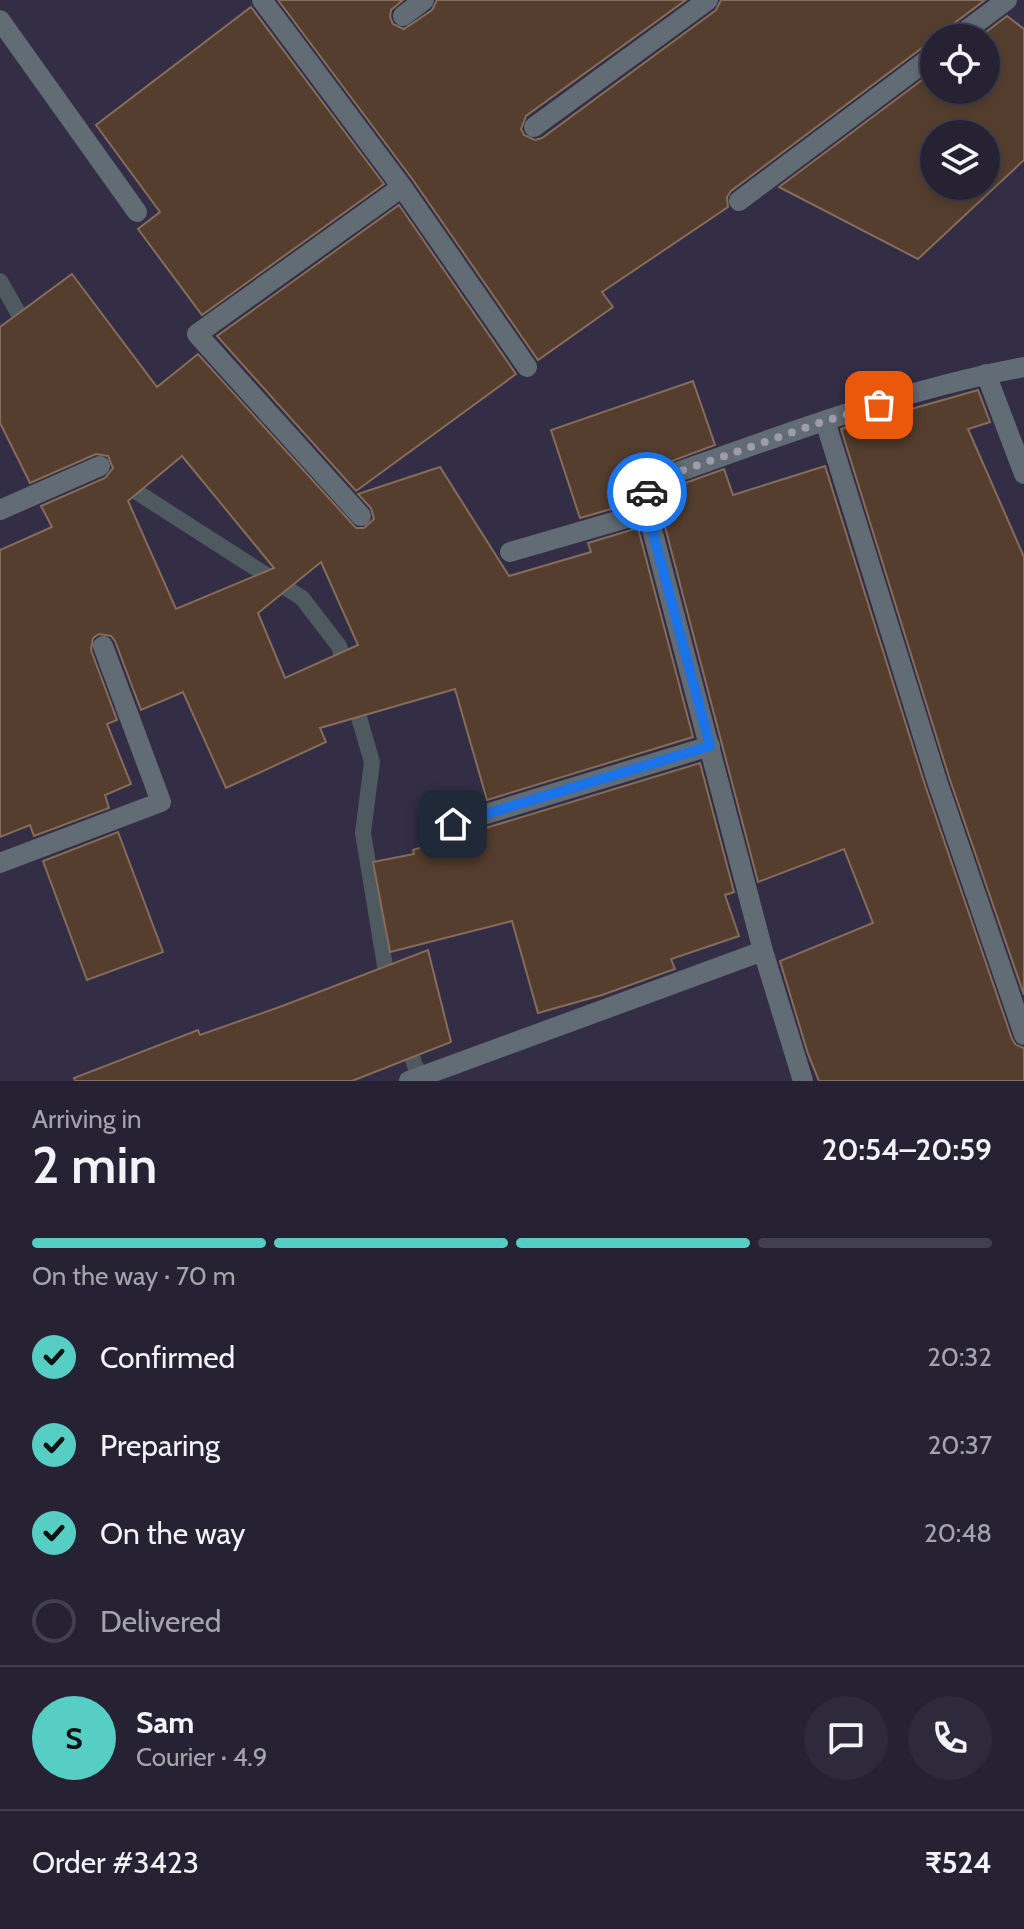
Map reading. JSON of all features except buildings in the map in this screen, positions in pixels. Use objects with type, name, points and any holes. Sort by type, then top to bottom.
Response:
[{"type":"street","points":[[262,0],[402,187],[527,367]]},
{"type":"street","points":[[403,16],[424,0]]},
{"type":"street","points":[[534,127],[708,0]]},
{"type":"street","points":[[975,24],[1007,0]]},
{"type":"street","points":[[0,20],[137,212]]},
{"type":"street","points":[[739,201],[920,65]]},
{"type":"street","points":[[361,516],[197,334],[402,187]]},
{"type":"street","points":[[803,1081],[763,951],[644,499],[649,488],[661,478],[825,421],[986,374],[1024,367]]},
{"type":"street","points":[[986,374],[1024,474]]},
{"type":"street","points":[[825,421],[937,781],[1024,1035]]},
{"type":"street","points":[[0,510],[100,466]]},
{"type":"street","points":[[510,552],[648,512]]},
{"type":"street","points":[[0,863],[161,802],[103,646]]},
{"type":"street","points":[[453,824],[710,746]]},
{"type":"street","points":[[409,1081],[763,951]]},
{"type":"waterway","points":[[0,281],[29,332]]},
{"type":"waterway","points":[[124,479],[129,487],[302,598],[339,646],[347,674]]},
{"type":"waterway","points":[[353,697],[372,762],[363,833],[391,988]]},
{"type":"waterway","points":[[406,1037],[415,1066],[426,1081]]},
{"type":"way so far","points":[[647,492],[661,478],[879,405]]},
{"type":"route","points":[[453,824],[710,746],[644,499],[647,492]]}]
